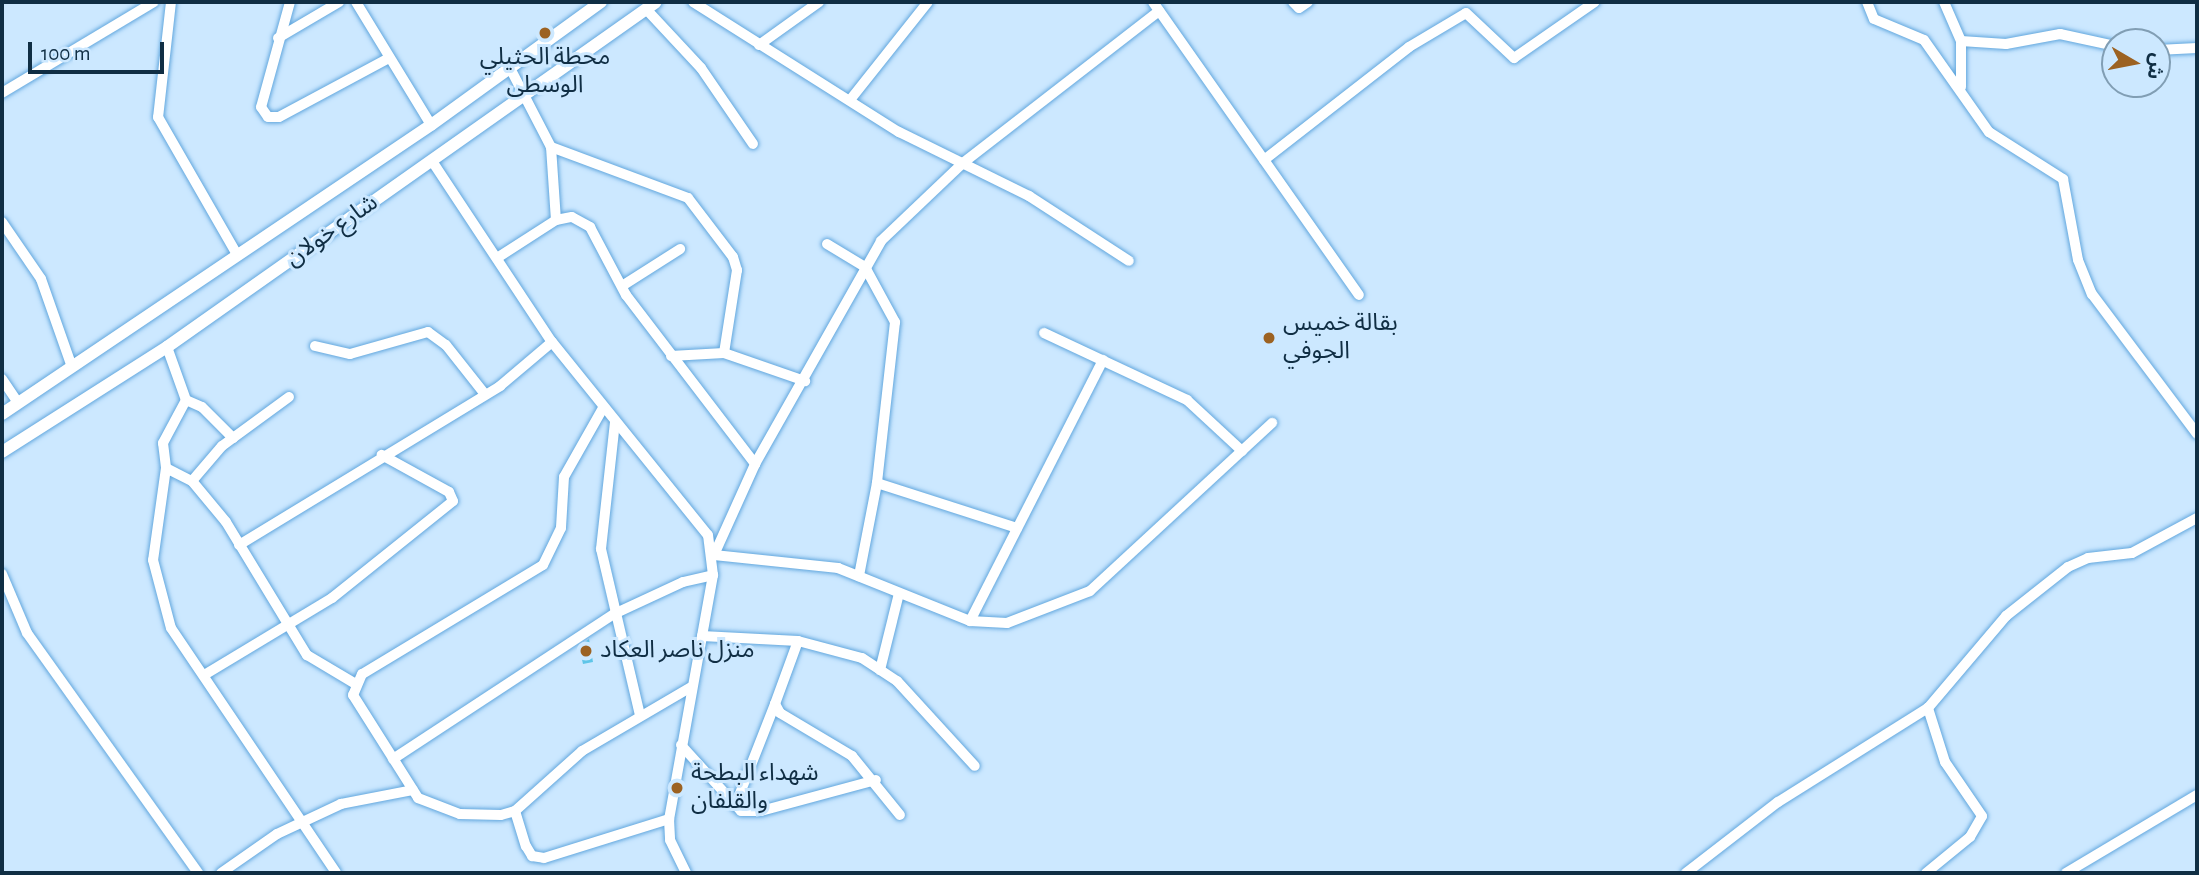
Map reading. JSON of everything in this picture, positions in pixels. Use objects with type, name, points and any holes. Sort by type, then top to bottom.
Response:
[{"type":"main road","name":"شارع خولان","points":[[2,414],[431,125],[601,2]]},
{"type":"main road","name":"شارع خولان","points":[[2,452],[167,347],[526,96],[651,5]]},
{"type":"street","points":[[2,93],[155,2]]},
{"type":"street","points":[[171,2],[158,117],[238,256]]},
{"type":"street","points":[[290,2],[261,107],[268,117],[279,117],[387,59]]},
{"type":"street","points":[[278,38],[339,2]]},
{"type":"street","points":[[356,2],[387,59],[431,125]]},
{"type":"street","points":[[693,2],[899,132],[1029,196],[1129,261]]},
{"type":"street","points":[[760,45],[819,2]]},
{"type":"street","points":[[850,100],[928,2]]},
{"type":"street","points":[[1153,2],[1359,295]]},
{"type":"street","points":[[1293,2],[1299,8],[1308,2]]},
{"type":"street","points":[[1264,160],[1409,47],[1466,13],[1514,58],[1595,2]]},
{"type":"street","points":[[1867,2],[1874,19],[1924,40],[1989,132],[2063,179],[2078,260],[2092,294],[2197,434]]},
{"type":"street","points":[[1944,2],[1961,41],[1963,95]]},
{"type":"street","points":[[651,5],[701,68],[753,144]]},
{"type":"street","points":[[713,555],[755,464],[805,381],[865,267],[909,212],[963,163],[1159,11]]},
{"type":"street","points":[[1961,41],[2007,44],[2060,34],[2101,44]]},
{"type":"street","points":[[2171,49],[2197,48]]},
{"type":"street","points":[[510,68],[551,147],[556,220]]},
{"type":"street","points":[[551,147],[688,198],[733,257],[737,270],[724,353]]},
{"type":"street","points":[[432,161],[552,342],[708,535],[713,555],[713,575],[669,820],[670,840],[686,873]]},
{"type":"street","points":[[497,258],[556,220],[572,217],[590,227],[622,286],[671,356],[755,464]]},
{"type":"street","points":[[2,222],[41,279],[72,367]]},
{"type":"street","points":[[827,244],[865,267],[895,322],[877,483],[859,576]]},
{"type":"street","points":[[622,286],[680,249]]},
{"type":"street","points":[[315,346],[350,354],[428,332],[446,345],[484,393]]},
{"type":"street","points":[[1044,333],[1187,400],[1242,452]]},
{"type":"street","points":[[239,545],[484,393],[552,342]]},
{"type":"street","points":[[167,347],[186,400],[202,407],[233,438]]},
{"type":"street","points":[[671,356],[724,353],[805,381]]},
{"type":"street","points":[[970,621],[1103,360]]},
{"type":"street","points":[[2,379],[18,403]]},
{"type":"street","points":[[192,481],[233,438],[289,397]]},
{"type":"street","points":[[186,400],[163,443],[166,468],[153,560],[156,586],[171,628],[206,674],[223,711],[304,820],[336,873]]},
{"type":"street","points":[[354,683],[543,565],[561,528],[564,477],[603,408]]},
{"type":"street","points":[[615,422],[601,549],[614,614],[640,715]]},
{"type":"street","points":[[713,555],[838,568],[970,621],[1030,618],[1090,592],[1272,423]]},
{"type":"street","points":[[206,674],[288,626],[392,554],[453,500],[449,492],[383,455]]},
{"type":"street","points":[[166,468],[192,481],[239,545],[307,655],[354,683]]},
{"type":"street","points":[[877,483],[1017,528]]},
{"type":"street","points":[[1686,873],[1778,802],[1928,708],[2006,616],[2068,567],[2088,558],[2132,553],[2197,517]]},
{"type":"street","points":[[2,574],[27,633],[198,873]]},
{"type":"street","points":[[393,759],[614,614],[683,582],[713,575]]},
{"type":"street","points":[[880,670],[899,593]]},
{"type":"street","points":[[702,636],[798,641],[862,658],[915,698],[975,766]]},
{"type":"street","points":[[735,807],[798,641]]},
{"type":"street","points":[[354,683],[353,695],[413,790],[437,807],[460,814],[515,811],[582,751],[691,687]]},
{"type":"street","points":[[775,704],[780,713],[852,756],[876,780],[900,816]]},
{"type":"street","points":[[1926,873],[1970,837],[1982,816],[1945,762],[1928,708]]},
{"type":"street","points":[[681,745],[735,807],[761,811],[876,780]]},
{"type":"street","points":[[221,873],[304,820],[341,804],[413,790]]},
{"type":"street","points":[[2066,873],[2197,795]]},
{"type":"street","points":[[515,811],[532,856],[544,858],[669,820]]},
{"type":"building","name":"منزل ناصر العكاد","points":[[589,639],[593,662],[583,664],[579,646]]},
{"type":"place","name":"محطة الحثيلي الوسطى","points":[[545,33]]},
{"type":"place","name":"بقالة خميس الجوفي","points":[[1269,338]]},
{"type":"place","name":"منزل ناصر العكاد","points":[[586,651]]},
{"type":"place","name":"شهداء البطحة والقلفان","points":[[677,788]]}]
